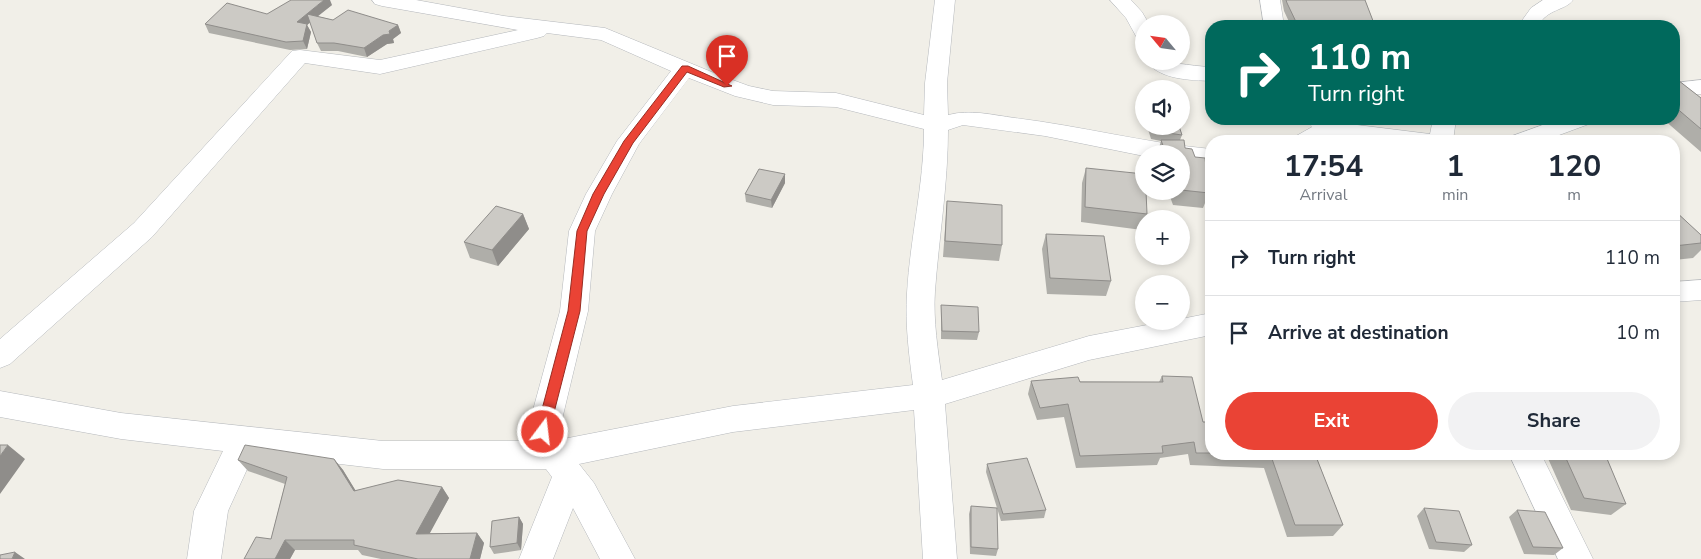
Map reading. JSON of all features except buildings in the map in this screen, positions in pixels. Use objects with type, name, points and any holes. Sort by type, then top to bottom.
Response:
[{"type":"street","points":[[382,0],[504,22],[605,34],[744,91],[773,98],[836,100],[936,125],[963,118],[1081,135],[1135,146]]},
{"type":"street","points":[[940,559],[929,396],[922,338],[921,293],[936,164],[936,83],[946,0]]},
{"type":"street","points":[[1120,0],[1135,16]]},
{"type":"street","points":[[1270,0],[1273,20]]},
{"type":"street","points":[[1531,20],[1534,13],[1553,2],[1563,0]]},
{"type":"street","points":[[0,356],[144,230],[300,56],[380,66],[443,55],[556,28]]},
{"type":"street","points":[[618,559],[582,493],[562,465],[543,432],[574,311],[582,231],[598,194],[629,141],[685,68]]},
{"type":"street","points":[[1173,70],[1205,73]]},
{"type":"street","points":[[1680,89],[1701,87]]},
{"type":"street","points":[[1537,135],[1564,125]]},
{"type":"street","points":[[1327,130],[1373,135]]},
{"type":"street","points":[[1190,155],[1205,156]]},
{"type":"street","points":[[1680,292],[1701,290]]},
{"type":"street","points":[[0,404],[121,426],[383,455],[562,465],[733,419],[929,396],[1089,348],[1205,325]]},
{"type":"street","points":[[204,559],[211,511],[245,439]]},
{"type":"street","points":[[1528,460],[1576,559]]},
{"type":"street","points":[[536,559],[562,465]]},
{"type":"route","points":[[543,432],[574,311],[582,231],[598,194],[629,141],[685,68],[727,86]]}]
